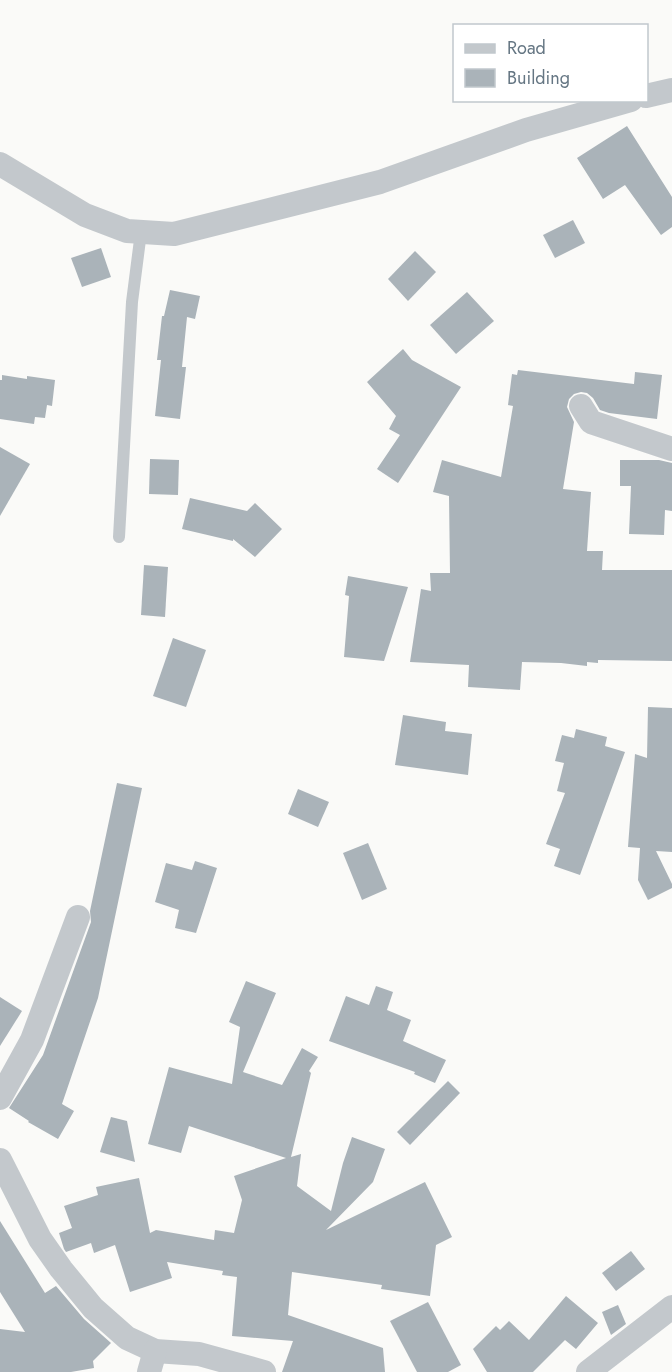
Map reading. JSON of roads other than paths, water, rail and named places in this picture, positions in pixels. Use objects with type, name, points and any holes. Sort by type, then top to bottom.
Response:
[{"type":"street","points":[[648,96],[672,90]]},
{"type":"street","points":[[0,164],[85,215],[127,231],[174,234],[380,182],[526,130],[624,102]]},
{"type":"street","points":[[580,406],[591,422],[672,449]]},
{"type":"street","points":[[0,1098],[32,1040],[78,917]]},
{"type":"street","points":[[0,1160],[40,1239],[67,1277],[93,1308],[152,1361],[199,1354],[264,1372]]},
{"type":"street","points":[[588,1372],[672,1307]]},
{"type":"lane","points":[[119,537],[132,302],[141,232]]}]
